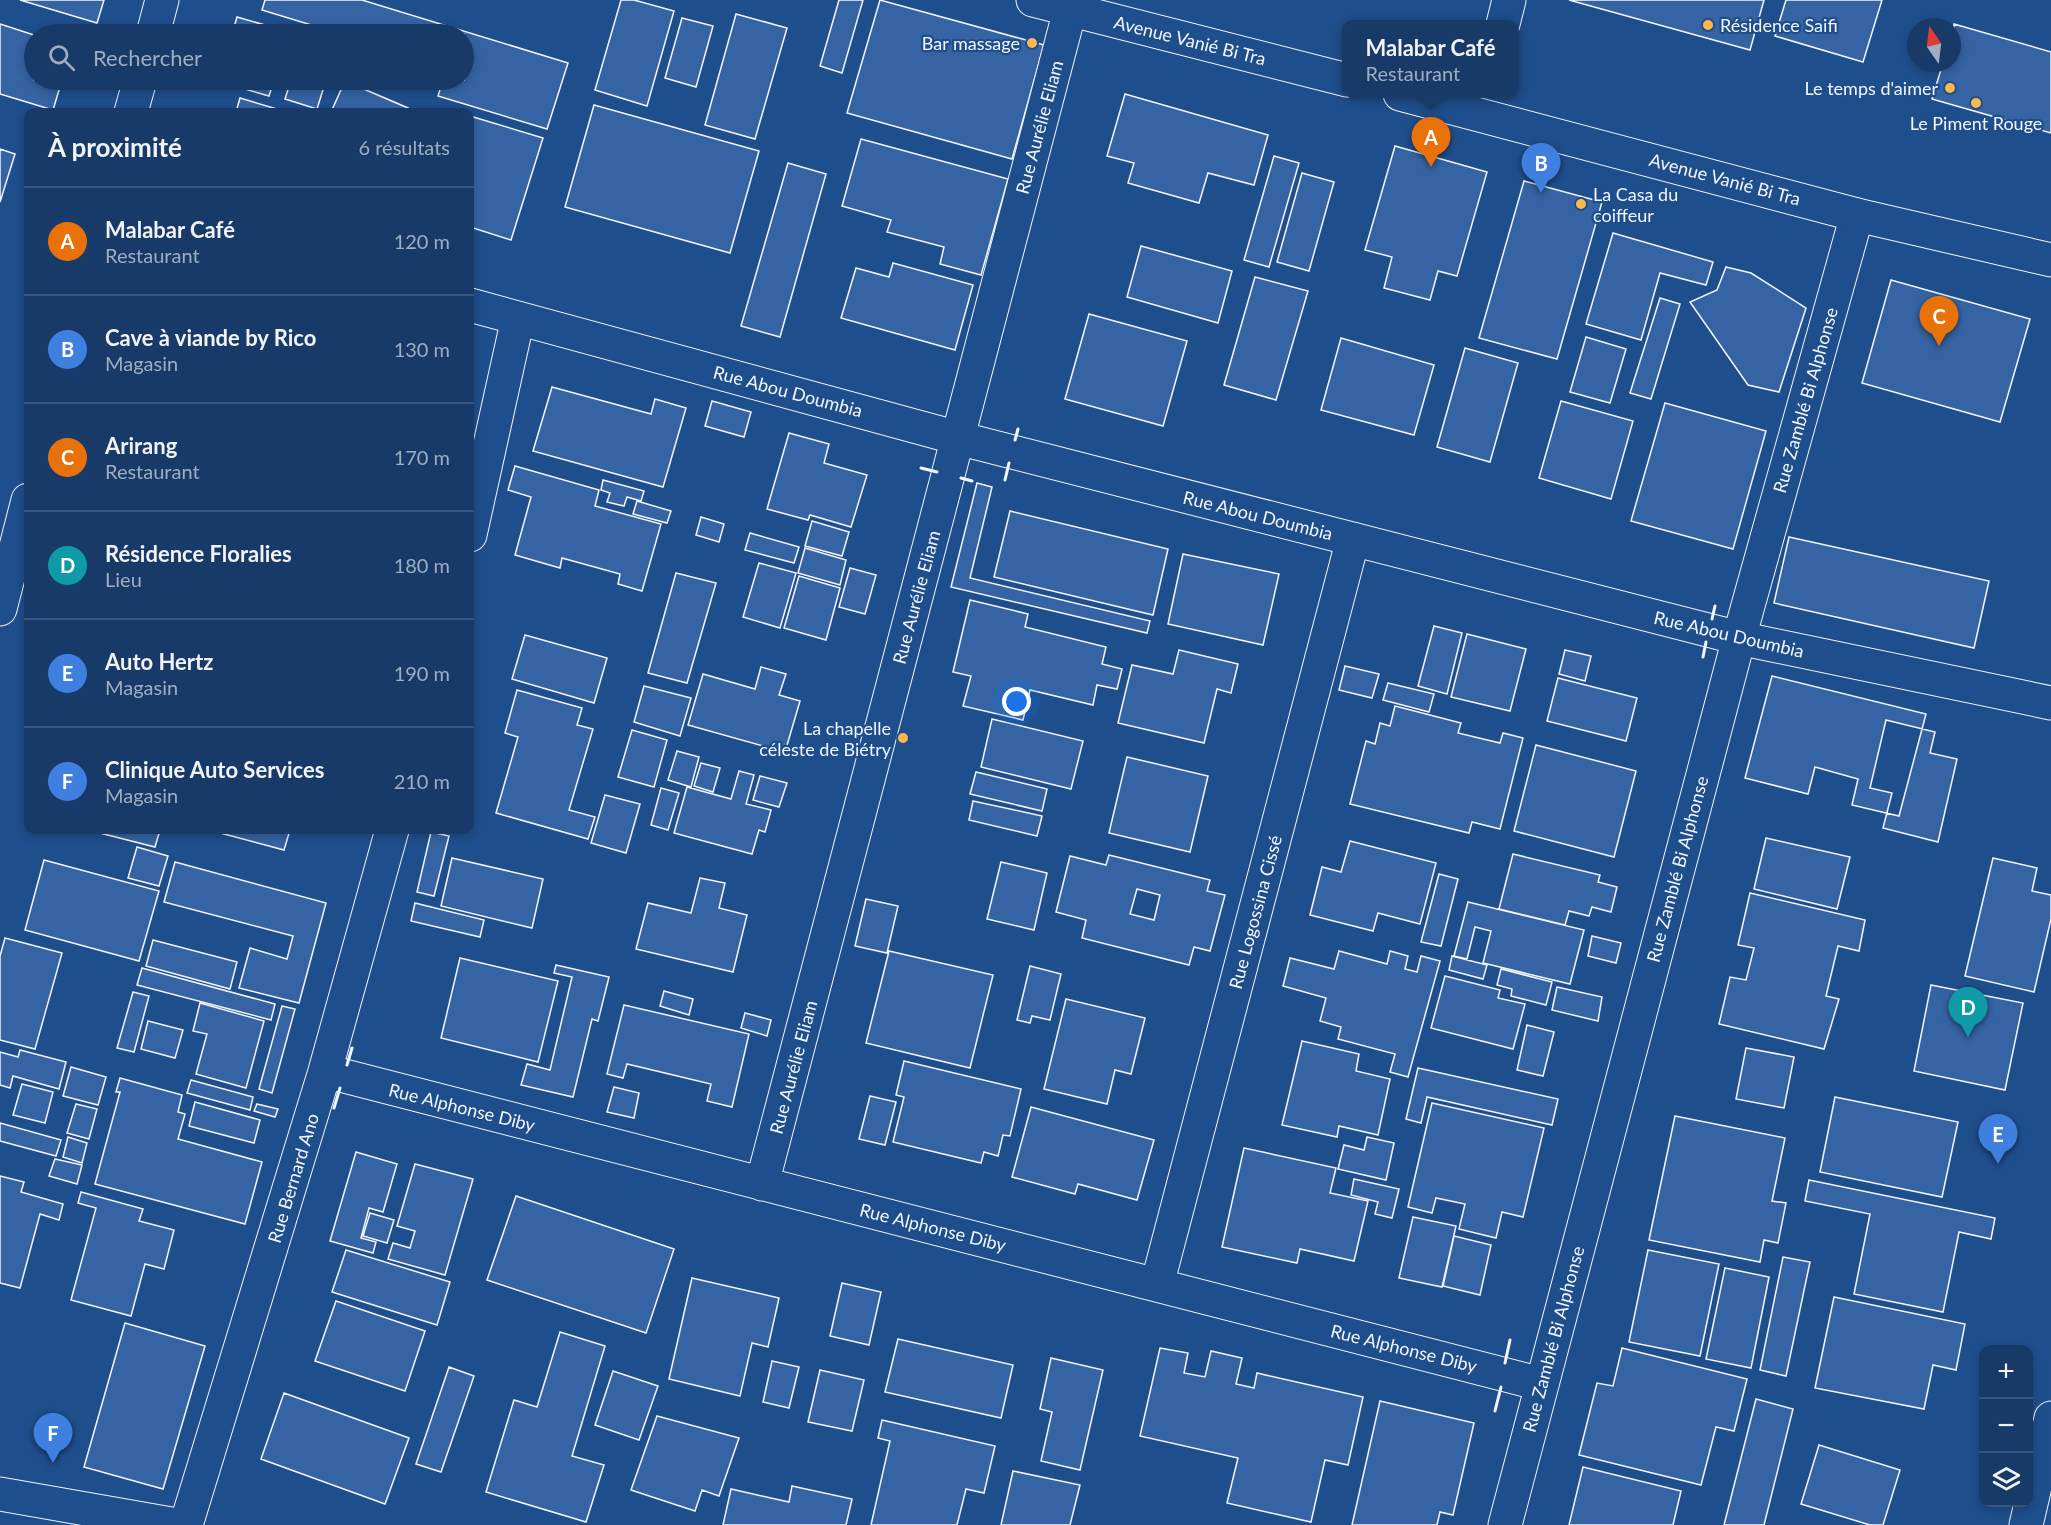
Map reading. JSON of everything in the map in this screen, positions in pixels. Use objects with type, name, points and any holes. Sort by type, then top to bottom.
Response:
[{"type":"street","points":[[156,24],[162,0]]},
{"type":"street","name":"Avenue Vanié Bi Tra","points":[[1033,0],[1342,79]]},
{"type":"street","points":[[1504,20],[1509,0]]},
{"type":"street","name":"Rue Aurélie Eliam","points":[[762,1184],[1070,10]]},
{"type":"street","points":[[132,108],[137,90]]},
{"type":"street","name":"Avenue Vanié Bi Tra","points":[[1438,98],[1483,104],[1857,215],[2051,260]]},
{"type":"street","name":"Rue Zamblé Bi Alphonse","points":[[1505,1525],[1738,638],[1857,215]]},
{"type":"street","name":"Rue Abou Doumbia","points":[[474,305],[958,438],[1738,638],[2051,704]]},
{"type":"street","points":[[474,517],[518,318]]},
{"type":"street","points":[[0,609],[24,516]]},
{"type":"street","name":"Rue Logossina Cissé","points":[[1157,1285],[1353,539]]},
{"type":"street","name":"Rue Bernard Ano","points":[[186,1525],[326,1071],[391,834]]},
{"type":"street","name":"Rue Alphonse Diby","points":[[326,1071],[1541,1384]]},
{"type":"street","points":[[2026,1525],[2051,1418]]},
{"type":"street","points":[[0,1494],[177,1525]]},
{"type":"building","points":[[20,0],[104,0],[97,23]]},
{"type":"building","points":[[265,0],[362,0],[440,24],[308,24],[262,10]]},
{"type":"building","points":[[621,0],[634,0],[674,11],[647,106],[595,90]]},
{"type":"building","points":[[839,0],[863,0],[842,73],[820,66]]},
{"type":"building","points":[[880,0],[1044,45],[1012,159],[847,113]]},
{"type":"building","name":"Résidence Saifi","points":[[1569,0],[1764,0],[1750,50]]},
{"type":"building","points":[[1786,0],[1882,0],[1863,62],[1775,36]]},
{"type":"building","points":[[736,14],[787,28],[755,139],[705,125]]},
{"type":"building","points":[[237,17],[261,24],[235,24]]},
{"type":"building","points":[[682,18],[713,26],[696,87],[665,78]]},
{"type":"building","points":[[0,24],[24,32],[24,90],[59,90],[54,108],[46,108],[0,94]]},
{"type":"building","points":[[1961,26],[2051,52],[2051,133],[1932,99],[1940,72],[1961,72]]},
{"type":"building","points":[[474,34],[568,63],[547,129],[438,96],[440,90],[474,90]]},
{"type":"building","points":[[248,90],[271,90],[269,96]]},
{"type":"building","points":[[288,90],[323,90],[317,108],[285,99]]},
{"type":"building","points":[[341,90],[366,90],[408,108],[333,108]]},
{"type":"building","points":[[1125,94],[1268,135],[1254,185],[1208,173],[1199,203],[1128,183],[1134,163],[1107,156]]},
{"type":"building","points":[[240,98],[274,108],[237,108]]},
{"type":"building","points":[[594,105],[759,151],[730,253],[565,207]]},
{"type":"building","points":[[474,117],[543,138],[511,240],[474,228]]},
{"type":"building","points":[[861,139],[1008,179],[981,275],[940,264],[944,247],[887,232],[891,220],[842,206]]},
{"type":"building","points":[[1395,146],[1487,172],[1457,276],[1438,271],[1430,300],[1384,288],[1392,257],[1365,250]]},
{"type":"building","points":[[0,149],[15,154],[0,202]]},
{"type":"building","points":[[1274,156],[1299,163],[1269,267],[1244,260]]},
{"type":"building","points":[[788,163],[826,174],[780,337],[741,326]]},
{"type":"building","points":[[1302,173],[1334,182],[1309,271],[1277,262]]},
{"type":"building","points":[[1524,181],[1602,202],[1557,359],[1479,338]]},
{"type":"building","points":[[1613,233],[1713,262],[1706,285],[1660,273],[1641,340],[1586,324]]},
{"type":"building","points":[[1141,246],[1232,271],[1218,323],[1127,297]]},
{"type":"building","points":[[893,263],[973,285],[955,350],[841,318],[856,268],[889,277]]},
{"type":"building","points":[[1726,267],[1751,273],[1806,308],[1779,392],[1748,385],[1690,302],[1717,290]]},
{"type":"building","points":[[1255,277],[1308,291],[1276,400],[1224,385]]},
{"type":"building","points":[[1891,280],[2030,319],[2000,422],[1862,383]]},
{"type":"building","points":[[1660,298],[1680,304],[1651,399],[1630,393]]},
{"type":"building","points":[[1089,314],[1187,341],[1163,426],[1065,399]]},
{"type":"building","points":[[1586,337],[1626,349],[1610,403],[1570,392]]},
{"type":"building","points":[[1341,338],[1434,365],[1414,435],[1321,410]]},
{"type":"building","points":[[1465,348],[1518,363],[1490,462],[1437,447]]},
{"type":"building","points":[[552,387],[651,414],[655,399],[686,408],[663,487],[533,451]]},
{"type":"building","points":[[712,401],[751,412],[744,437],[705,426]]},
{"type":"building","points":[[1561,401],[1633,421],[1611,499],[1539,478]]},
{"type":"building","points":[[1665,403],[1766,431],[1733,549],[1631,521]]},
{"type":"building","points":[[789,433],[829,444],[824,463],[867,475],[851,527],[810,515],[808,520],[767,509]]},
{"type":"building","points":[[515,466],[599,490],[595,506],[661,524],[642,591],[618,584],[620,574],[562,558],[560,568],[515,555],[531,497],[508,490]]},
{"type":"building","points":[[603,480],[644,491],[641,501],[627,497],[624,506],[607,502],[610,493],[601,490]]},
{"type":"building","points":[[977,483],[992,487],[970,578],[1150,621],[1147,633],[951,587]]},
{"type":"building","points":[[637,501],[671,511],[667,523],[633,514]]},
{"type":"building","points":[[1010,511],[1168,549],[1153,615],[994,577]]},
{"type":"building","points":[[701,517],[724,524],[719,542],[696,535]]},
{"type":"building","points":[[812,521],[849,532],[842,556],[805,546]]},
{"type":"building","points":[[750,533],[799,547],[794,563],[745,550]]},
{"type":"building","points":[[1789,537],[1989,581],[1974,648],[1774,603]]},
{"type":"building","points":[[805,548],[846,560],[840,585],[798,573]]},
{"type":"building","points":[[1183,554],[1279,574],[1263,645],[1168,624]]},
{"type":"building","points":[[759,563],[796,573],[780,628],[743,617]]},
{"type":"building","points":[[850,568],[876,575],[865,614],[839,607]]},
{"type":"building","points":[[676,573],[716,583],[687,683],[648,673]]},
{"type":"building","points":[[799,576],[840,588],[826,640],[784,628]]},
{"type":"building","points":[[970,600],[1028,614],[1025,627],[1106,647],[1102,664],[1122,669],[1117,689],[1097,685],[1093,705],[1030,690],[1023,720],[963,706],[971,676],[953,672]]},
{"type":"building","points":[[1434,626],[1462,633],[1447,694],[1418,686]]},
{"type":"building","points":[[1467,634],[1526,649],[1510,711],[1451,697]]},
{"type":"building","points":[[525,635],[607,658],[594,703],[512,679]]},
{"type":"building","points":[[1179,650],[1238,664],[1231,693],[1217,689],[1204,743],[1118,723],[1132,665],[1173,674]]},
{"type":"building","points":[[1565,650],[1591,656],[1585,681],[1559,674]]},
{"type":"building","points":[[1345,666],[1379,674],[1372,698],[1339,690]]},
{"type":"building","points":[[761,667],[786,674],[779,695],[800,701],[785,752],[688,725],[703,674],[755,689]]},
{"type":"building","points":[[1772,676],[1926,714],[1899,816],[1852,805],[1858,779],[1815,767],[1808,794],[1745,778]]},
{"type":"building","points":[[1558,678],[1637,698],[1626,741],[1547,721]]},
{"type":"building","points":[[1388,683],[1434,694],[1429,712],[1383,700]]},
{"type":"building","points":[[644,686],[691,698],[680,736],[634,722]]},
{"type":"building","points":[[517,690],[582,708],[577,725],[593,729],[569,810],[595,817],[588,839],[496,813],[518,737],[505,733]]},
{"type":"building","points":[[1395,706],[1461,723],[1458,733],[1500,743],[1503,733],[1523,738],[1500,829],[1472,822],[1469,833],[1350,804],[1366,741],[1375,744],[1380,723],[1390,726]]},
{"type":"building","points":[[992,719],[1083,741],[1071,789],[981,767]]},
{"type":"building","points":[[1886,720],[1935,732],[1930,753],[1957,759],[1938,842],[1883,828],[1892,793],[1870,788]]},
{"type":"building","points":[[632,730],[667,740],[654,787],[618,777]]},
{"type":"building","points":[[1536,745],[1636,771],[1614,857],[1514,831]]},
{"type":"building","points":[[677,751],[699,757],[691,787],[668,780]]},
{"type":"building","points":[[1127,757],[1208,776],[1190,852],[1109,833]]},
{"type":"building","points":[[701,763],[720,768],[713,792],[694,786]]},
{"type":"building","points":[[739,771],[754,775],[746,804],[771,810],[765,832],[759,830],[752,854],[674,833],[687,787],[731,799]]},
{"type":"building","points":[[976,772],[1047,789],[1042,811],[970,794]]},
{"type":"building","points":[[760,776],[787,783],[779,807],[753,800]]},
{"type":"building","points":[[661,788],[679,793],[668,830],[651,825]]},
{"type":"building","points":[[605,795],[640,804],[626,853],[591,843]]},
{"type":"building","points":[[973,801],[1042,816],[1037,836],[969,820]]},
{"type":"building","points":[[104,834],[159,834],[155,847]]},
{"type":"building","points":[[224,834],[289,834],[284,850]]},
{"type":"building","points":[[431,834],[449,836],[434,896],[417,892]]},
{"type":"building","points":[[1766,838],[1850,857],[1837,909],[1754,889]]},
{"type":"building","points":[[1350,841],[1436,863],[1420,924],[1378,913],[1373,931],[1310,915],[1322,867],[1341,872]]},
{"type":"building","points":[[137,847],[168,856],[159,886],[128,878]]},
{"type":"building","points":[[1513,854],[1600,875],[1598,882],[1617,887],[1611,912],[1592,907],[1589,916],[1569,911],[1565,925],[1499,909]]},
{"type":"building","points":[[1109,855],[1210,880],[1207,891],[1225,895],[1210,951],[1194,947],[1189,965],[1082,938],[1086,920],[1056,912],[1070,856],[1106,865]],"holes":[[[1137,889],[1160,895],[1154,920],[1130,914]]]},
{"type":"building","points":[[452,858],[543,879],[532,928],[441,906]]},
{"type":"building","points":[[1993,858],[2037,868],[2032,891],[2051,895],[2051,919],[2034,992],[1965,976]]},
{"type":"building","points":[[44,860],[159,891],[139,961],[25,930]]},
{"type":"building","points":[[175,862],[326,903],[299,1003],[239,988],[250,948],[287,959],[293,936],[164,902]]},
{"type":"building","points":[[1001,862],[1047,873],[1034,930],[987,919]]},
{"type":"building","points":[[1439,874],[1458,879],[1441,946],[1421,942]]},
{"type":"building","points":[[700,878],[725,883],[719,908],[747,915],[733,972],[636,949],[648,903],[691,913]]},
{"type":"building","points":[[1750,893],[1865,920],[1859,951],[1838,946],[1826,996],[1839,999],[1824,1049],[1719,1024],[1730,977],[1746,980],[1754,948],[1738,945]]},
{"type":"building","points":[[866,899],[898,906],[887,953],[855,946]]},
{"type":"building","points":[[1468,902],[1584,930],[1570,984],[1483,963],[1491,931],[1475,927],[1467,959],[1454,956]]},
{"type":"building","points":[[415,903],[484,920],[480,937],[411,921]]},
{"type":"building","points":[[1592,936],[1621,943],[1616,963],[1588,956]]},
{"type":"building","points":[[5,938],[62,953],[35,1049],[0,1040],[0,956]]},
{"type":"building","points":[[153,940],[237,962],[230,989],[146,966]]},
{"type":"building","points":[[889,951],[993,975],[970,1068],[866,1043]]},
{"type":"building","points":[[1339,951],[1387,964],[1390,951],[1408,956],[1405,969],[1417,972],[1421,956],[1440,961],[1408,1077],[1390,1072],[1395,1054],[1338,1039],[1341,1027],[1320,1021],[1326,998],[1283,986],[1290,958],[1334,969]]},
{"type":"building","points":[[1452,956],[1487,965],[1483,979],[1449,970]]},
{"type":"building","points":[[460,958],[558,981],[538,1062],[441,1038]]},
{"type":"building","points":[[556,965],[609,977],[598,1021],[592,1019],[573,1097],[521,1085],[527,1064],[550,1070],[572,977],[554,973]]},
{"type":"building","points":[[1030,966],[1061,974],[1050,1020],[1032,1016],[1030,1023],[1017,1020]]},
{"type":"building","points":[[142,968],[275,1004],[271,1020],[137,985]]},
{"type":"building","points":[[1501,969],[1552,982],[1546,1005],[1511,996],[1512,989],[1497,985]]},
{"type":"building","points":[[1445,976],[1500,990],[1498,998],[1525,1004],[1513,1049],[1431,1028]]},
{"type":"building","points":[[1931,985],[2023,1003],[2005,1090],[1914,1071]]},
{"type":"building","points":[[1557,987],[1602,997],[1598,1021],[1552,1010]]},
{"type":"building","points":[[664,991],[693,999],[689,1015],[660,1006]]},
{"type":"building","points":[[133,992],[149,996],[134,1052],[117,1048]]},
{"type":"building","points":[[1066,999],[1145,1018],[1131,1074],[1115,1070],[1107,1104],[1044,1089]]},
{"type":"building","points":[[200,1003],[264,1021],[246,1088],[196,1074],[207,1034],[193,1031]]},
{"type":"building","points":[[624,1005],[749,1034],[732,1107],[707,1101],[711,1084],[627,1064],[623,1078],[607,1074]]},
{"type":"building","points":[[282,1006],[295,1009],[272,1093],[259,1089]]},
{"type":"building","points":[[745,1013],[771,1020],[767,1036],[741,1028]]},
{"type":"building","points":[[148,1021],[183,1030],[175,1058],[141,1049]]},
{"type":"building","points":[[1527,1025],[1554,1032],[1543,1076],[1517,1070]]},
{"type":"building","points":[[1302,1041],[1359,1054],[1356,1071],[1390,1079],[1378,1135],[1339,1126],[1337,1137],[1282,1125]]},
{"type":"building","points":[[1746,1048],[1794,1057],[1784,1108],[1736,1099]]},
{"type":"building","points":[[20,1050],[66,1062],[59,1089],[13,1076],[10,1088],[0,1085],[0,1052],[18,1057]]},
{"type":"building","points":[[904,1061],[1021,1089],[1010,1136],[1003,1135],[998,1156],[984,1152],[981,1163],[893,1142],[904,1097],[896,1095]]},
{"type":"building","points":[[71,1067],[106,1077],[98,1105],[63,1096]]},
{"type":"building","points":[[1418,1068],[1558,1099],[1552,1125],[1427,1097],[1421,1123],[1406,1119]]},
{"type":"building","points":[[120,1078],[182,1095],[178,1112],[185,1114],[178,1139],[262,1162],[245,1224],[95,1184],[120,1092],[116,1092]]},
{"type":"building","points":[[191,1080],[253,1097],[250,1110],[187,1093]]},
{"type":"building","points":[[22,1084],[53,1092],[45,1123],[13,1115]]},
{"type":"building","points":[[614,1087],[639,1093],[634,1118],[607,1112]]},
{"type":"building","points":[[870,1096],[896,1102],[885,1145],[859,1139]]},
{"type":"building","points":[[1835,1097],[1958,1122],[1942,1197],[1820,1172]]},
{"type":"building","points":[[195,1102],[260,1120],[254,1143],[189,1126]]},
{"type":"building","points":[[1432,1103],[1544,1128],[1523,1217],[1502,1212],[1496,1238],[1459,1229],[1465,1204],[1436,1198],[1432,1213],[1408,1207]]},
{"type":"building","points":[[76,1104],[97,1109],[89,1139],[67,1133]]},
{"type":"building","points":[[257,1104],[278,1109],[275,1117],[254,1111]]},
{"type":"building","points":[[1031,1107],[1154,1140],[1137,1200],[1078,1184],[1075,1194],[1012,1177]]},
{"type":"building","points":[[1675,1116],[1785,1138],[1772,1201],[1786,1203],[1778,1243],[1764,1240],[1760,1262],[1649,1240]]},
{"type":"building","points":[[0,1123],[61,1140],[56,1156],[0,1141]]},
{"type":"building","points":[[68,1137],[87,1143],[82,1163],[63,1157]]},
{"type":"building","points":[[1367,1137],[1394,1143],[1386,1180],[1338,1169],[1344,1145],[1364,1150]]},
{"type":"building","points":[[1244,1148],[1336,1168],[1330,1193],[1368,1201],[1354,1261],[1300,1249],[1297,1263],[1222,1247]]},
{"type":"building","points":[[356,1152],[397,1164],[383,1212],[369,1208],[361,1238],[376,1242],[373,1253],[330,1241]]},
{"type":"building","points":[[55,1159],[82,1165],[77,1184],[49,1176]]},
{"type":"building","points":[[415,1164],[473,1179],[445,1275],[388,1259],[393,1243],[410,1248],[415,1231],[397,1226]]},
{"type":"building","points":[[0,1176],[24,1182],[21,1192],[63,1204],[59,1220],[40,1214],[20,1288],[0,1283]]},
{"type":"building","points":[[1354,1179],[1399,1189],[1392,1218],[1375,1214],[1378,1202],[1351,1195]]},
{"type":"building","points":[[1809,1180],[1995,1218],[1991,1239],[1959,1232],[1943,1312],[1854,1294],[1870,1214],[1805,1201]]},
{"type":"building","points":[[81,1192],[143,1209],[139,1221],[174,1230],[164,1269],[145,1264],[131,1316],[71,1300],[96,1208],[78,1203]]},
{"type":"building","points":[[516,1196],[674,1249],[646,1333],[487,1280]]},
{"type":"building","points":[[370,1213],[394,1220],[387,1243],[363,1236]]},
{"type":"building","points":[[1413,1217],[1456,1226],[1442,1287],[1399,1278]]},
{"type":"building","points":[[1454,1236],[1491,1245],[1480,1295],[1443,1286]]},
{"type":"building","points":[[346,1250],[450,1282],[437,1325],[332,1292]]},
{"type":"building","points":[[1648,1250],[1719,1264],[1700,1356],[1629,1342]]},
{"type":"building","points":[[1783,1257],[1810,1262],[1786,1376],[1760,1370]]},
{"type":"building","points":[[1725,1268],[1769,1277],[1751,1368],[1706,1359]]},
{"type":"building","points":[[692,1278],[779,1298],[768,1347],[752,1343],[740,1396],[669,1379]]},
{"type":"building","points":[[842,1283],[881,1292],[869,1345],[830,1336]]},
{"type":"building","points":[[1834,1297],[1965,1324],[1956,1370],[1933,1365],[1924,1409],[1815,1388]]},
{"type":"building","points":[[336,1301],[425,1331],[405,1391],[315,1361]]},
{"type":"building","points":[[125,1323],[205,1346],[163,1489],[84,1467]]},
{"type":"building","points":[[560,1332],[605,1346],[572,1456],[604,1465],[586,1522],[486,1492],[514,1400],[537,1407]]},
{"type":"building","points":[[898,1339],[1013,1365],[1001,1418],[885,1392]]},
{"type":"building","points":[[1160,1348],[1188,1353],[1184,1373],[1205,1377],[1211,1351],[1242,1358],[1236,1384],[1254,1388],[1257,1373],[1363,1397],[1348,1465],[1325,1460],[1311,1522],[1227,1503],[1238,1458],[1140,1436]]},
{"type":"building","points":[[1622,1348],[1747,1379],[1734,1431],[1716,1427],[1701,1485],[1579,1455],[1597,1383],[1613,1386]]},
{"type":"building","points":[[1051,1358],[1103,1370],[1080,1470],[1041,1461],[1052,1412],[1040,1409]]},
{"type":"building","points":[[772,1361],[799,1367],[789,1408],[763,1402]]},
{"type":"building","points":[[449,1367],[474,1376],[441,1472],[416,1464]]},
{"type":"building","points":[[820,1370],[864,1380],[852,1431],[808,1422]]},
{"type":"building","points":[[613,1371],[658,1386],[639,1440],[595,1425]]},
{"type":"building","points":[[284,1393],[409,1438],[385,1504],[261,1459]]},
{"type":"building","points":[[1756,1399],[1793,1409],[1764,1525],[1724,1525]]},
{"type":"building","points":[[1380,1401],[1474,1423],[1453,1515],[1440,1512],[1437,1525],[1352,1525]]},
{"type":"building","points":[[657,1416],[739,1438],[719,1496],[702,1490],[695,1511],[631,1490]]},
{"type":"building","points":[[882,1420],[995,1446],[984,1493],[966,1489],[957,1525],[871,1525],[890,1441],[878,1438]]},
{"type":"building","points":[[1819,1445],[1900,1470],[1883,1525],[1870,1525],[1801,1504]]},
{"type":"building","points":[[1583,1467],[1681,1491],[1673,1525],[1569,1525]]},
{"type":"building","points":[[1013,1471],[1080,1485],[1070,1525],[1001,1525]]},
{"type":"building","points":[[792,1486],[852,1499],[846,1525],[723,1525],[731,1489],[789,1502]]},
{"type":"wall","points":[[1015,440],[1018,429]]},
{"type":"wall","points":[[1005,480],[1009,463]]},
{"type":"wall","points":[[921,468],[937,472]]},
{"type":"wall","points":[[961,478],[972,481]]},
{"type":"wall","points":[[1712,619],[1715,606]]},
{"type":"wall","points":[[1703,657],[1706,642]]},
{"type":"wall","points":[[347,1065],[352,1048]]},
{"type":"wall","points":[[334,1108],[340,1088]]},
{"type":"wall","points":[[1505,1363],[1510,1340]]},
{"type":"wall","points":[[1495,1411],[1501,1387]]},
{"type":"place","name":"Résidence Saifi","points":[[1708,25]]},
{"type":"place","name":"Bar massage","points":[[1032,43]]},
{"type":"place","name":"Le temps d'aimer","points":[[1950,88]]},
{"type":"place","name":"Le Piment Rouge","points":[[1976,103]]},
{"type":"place","name":"Malabar Café","points":[[1431,167]]},
{"type":"place","name":"Cave à viande by Rico","points":[[1541,193]]},
{"type":"place","name":"La Casa du coiffeur","points":[[1581,204]]},
{"type":"place","name":"Arirang","points":[[1939,346]]},
{"type":"place","name":"La chapelle céleste de Biétry","points":[[903,738]]},
{"type":"place","name":"Résidence Floralies","points":[[1968,1037]]},
{"type":"place","name":"Auto Hertz","points":[[1998,1164]]},
{"type":"place","name":"Clinique Auto Services","points":[[53,1463]]}]
